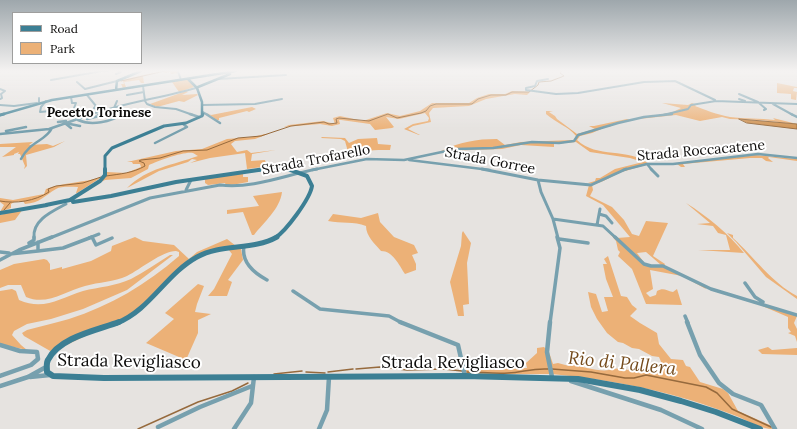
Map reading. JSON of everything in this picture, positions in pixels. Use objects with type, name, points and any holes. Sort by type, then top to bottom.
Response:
[{"type":"street","points":[[0,99],[2,98],[1,94],[4,91]]},
{"type":"street","points":[[0,115],[46,101],[110,91]]},
{"type":"street","points":[[46,101],[41,107],[40,112],[61,110],[58,116],[79,115],[90,114],[119,107],[125,104],[145,101],[182,91]]},
{"type":"street","points":[[198,91],[203,112],[220,123]]},
{"type":"street","points":[[530,91],[556,94],[586,91]]},
{"type":"street","points":[[696,91],[716,101],[797,104]]},
{"type":"street","points":[[127,95],[144,92],[145,101]]},
{"type":"street","points":[[739,94],[762,103]]},
{"type":"street","points":[[87,95],[96,106],[94,108],[103,110]]},
{"type":"street","points":[[71,97],[72,103],[76,103],[74,108],[79,115]]},
{"type":"street","points":[[38,103],[39,98]]},
{"type":"street","points":[[202,105],[255,104],[282,99]]},
{"type":"street","points":[[739,99],[748,103]]},
{"type":"street","points":[[114,108],[118,101]]},
{"type":"street","points":[[145,101],[155,108],[176,109],[200,117]]},
{"type":"street","name":"Strada Trofarello","points":[[9,253],[150,198],[220,185],[229,186],[270,181],[299,172],[367,159],[404,160],[456,149],[493,148],[532,142],[559,143],[574,141],[578,135],[618,123],[644,117],[672,114],[688,109],[691,105],[716,101]]},
{"type":"street","points":[[0,105],[14,106],[38,103]]},
{"type":"street","points":[[758,103],[766,109],[764,110]]},
{"type":"street","points":[[771,104],[797,117]]},
{"type":"street","points":[[0,133],[52,128],[90,114],[119,107]]},
{"type":"street","points":[[77,119],[84,123],[102,121],[124,114],[123,109],[119,107]]},
{"type":"street","points":[[0,260],[9,253],[34,241],[34,232],[38,224],[48,215],[104,177],[105,156],[112,148],[164,126],[183,124],[200,117],[203,115],[203,112]]},
{"type":"street","points":[[96,114],[99,116],[86,119],[96,114]]},
{"type":"street","points":[[58,122],[72,121]]},
{"type":"street","points":[[102,121],[106,124]]},
{"type":"street","points":[[65,123],[80,126]]},
{"type":"street","points":[[65,123],[71,128]]},
{"type":"street","points":[[155,143],[187,128],[183,124]]},
{"type":"street","points":[[0,133],[26,127]]},
{"type":"street","points":[[21,159],[25,150],[36,141],[49,135],[52,128]]},
{"type":"street","name":"Strada Roccacatene","points":[[538,180],[591,185],[624,169],[647,164],[673,164],[758,154],[797,158]]},
{"type":"street","name":"Strada Gorree","points":[[404,160],[426,161],[493,170],[538,180],[541,192],[554,219],[560,248],[555,277],[547,352],[552,377]]},
{"type":"street","points":[[647,164],[658,176]]},
{"type":"street","points":[[0,213],[269,168],[286,168],[299,172]]},
{"type":"street","name":"Strada Revigliasco","points":[[299,172],[306,176],[310,182],[311,190],[280,235],[263,243],[218,249],[187,262],[142,308],[114,324],[77,336],[64,343],[51,356],[47,366],[50,375],[61,378],[552,377],[609,383],[640,390],[716,412],[760,429]]},
{"type":"street","points":[[184,191],[189,186],[191,180]]},
{"type":"street","points":[[597,225],[600,209]]},
{"type":"street","points":[[599,214],[606,216],[612,223]]},
{"type":"street","points":[[554,219],[606,227],[644,264],[661,266],[711,289],[797,314]]},
{"type":"street","points":[[0,252],[9,253],[63,248],[98,234]]},
{"type":"street","points":[[92,237],[96,245],[112,238]]},
{"type":"street","points":[[559,239],[588,243]]},
{"type":"street","points":[[38,242],[38,251]]},
{"type":"street","points":[[244,246],[242,251],[244,259],[255,272],[267,280]]},
{"type":"street","points":[[745,283],[759,300],[797,314]]},
{"type":"street","points":[[293,291],[320,309],[389,316],[407,326],[458,345],[465,376]]},
{"type":"street","points":[[684,316],[700,355],[719,383],[733,394],[761,404],[775,429]]},
{"type":"street","points":[[0,345],[20,351],[37,352],[38,358],[31,365],[0,376]]},
{"type":"street","points":[[0,386],[28,377],[47,366]]},
{"type":"street","points":[[28,377],[50,375]]},
{"type":"street","points":[[234,429],[251,403],[254,377]]},
{"type":"street","points":[[319,429],[327,410],[329,377]]},
{"type":"street","name":"Strada Revigliasco","points":[[565,378],[674,415],[702,429]]},
{"type":"street","points":[[158,427],[200,407],[252,386]]},
{"type":"green space","points":[[186,91],[188,92],[182,95],[198,95],[184,102],[179,101],[157,107],[150,104]]},
{"type":"green space","points":[[512,91],[530,92],[527,95],[515,94],[486,99],[469,106],[433,108],[429,113],[431,122],[413,126],[408,129],[420,135],[404,129],[413,124],[428,121],[429,118],[425,113],[399,119],[386,117],[394,127],[375,130],[370,124],[341,120],[339,120],[340,124],[332,126],[320,124],[284,127],[289,125],[323,121],[335,124],[333,118],[340,116],[363,121],[387,113],[400,116],[420,111],[432,103],[469,103],[477,98],[489,94],[505,94]]},
{"type":"green space","points":[[777,91],[797,92],[796,100],[791,99],[791,94],[777,93]]},
{"type":"green space","points":[[662,103],[688,105],[692,103],[696,105],[695,106],[711,112],[735,118],[775,120],[773,118],[797,124],[760,120],[730,119],[722,117],[700,121],[676,115],[639,119],[673,112],[681,108]]},
{"type":"green space","points":[[252,107],[256,109],[249,112],[247,111],[219,118],[219,120],[207,113],[211,115]]},
{"type":"green space","points":[[546,111],[553,111],[549,112],[577,134],[595,129],[589,126],[627,119],[631,120],[580,136],[577,140],[585,146],[594,149],[632,156],[649,164],[622,172],[601,182],[593,184],[588,183],[595,181],[596,178],[600,178],[615,169],[643,162],[630,158],[590,152],[576,142],[554,144],[554,147],[521,145],[502,149],[441,151],[462,143],[482,140],[497,139],[505,145],[521,142],[574,140],[576,136],[566,127],[546,114]]},
{"type":"green space","points":[[268,134],[255,139],[235,141],[231,144],[237,152],[247,150],[251,153],[276,150],[252,154],[251,161],[265,160],[266,164],[262,165],[262,167],[247,169],[245,153],[210,158],[190,163],[197,160],[192,159],[188,162],[159,171],[127,188],[135,181],[152,171],[198,156],[193,153],[184,153],[149,165],[148,169],[131,178],[105,180],[101,182],[107,172],[126,173],[141,167],[140,164],[127,162],[176,151],[202,149],[227,139],[253,137]]},
{"type":"green space","points":[[321,138],[345,138],[349,143],[358,139],[377,138],[378,144],[391,145],[390,150],[374,150],[358,153],[350,159],[345,141],[341,139]]},
{"type":"green space","points":[[65,141],[54,147],[26,155],[27,166],[24,169],[25,166],[20,154],[18,154],[19,152],[14,155],[2,157],[16,147],[0,147],[0,144],[33,142],[29,145],[47,144],[53,146]]},
{"type":"green space","points":[[755,155],[797,159],[797,161],[769,157],[768,158],[773,162],[766,161],[762,158],[750,158],[683,164],[685,167],[681,167],[677,164]]},
{"type":"green space","points":[[243,172],[243,177],[248,177],[248,182],[226,186],[225,183],[208,185],[205,183],[205,178]]},
{"type":"green space","points":[[102,177],[77,193],[78,187],[61,187],[42,199],[34,202],[25,204],[23,201],[14,202],[11,204],[11,208],[0,212],[4,205],[0,202],[0,198],[13,200],[44,194],[46,189]]},
{"type":"green space","points":[[589,185],[592,185],[593,190],[590,196],[612,207],[624,220],[632,234],[639,236],[646,221],[668,223],[653,256],[665,264],[664,266],[646,252],[637,253],[646,265],[617,238],[630,237],[603,205],[586,196]]},
{"type":"green space","points":[[282,192],[281,198],[275,210],[254,235],[252,235],[243,212],[227,214],[227,210],[259,206],[253,196]]},
{"type":"green space","points":[[686,203],[717,226],[732,239],[744,253],[698,250],[730,250],[726,235],[718,233],[713,226],[697,224],[710,223]]},
{"type":"green space","points":[[23,209],[15,220],[0,223],[0,215]]},
{"type":"green space","points":[[378,213],[380,222],[394,237],[414,245],[418,253],[412,255],[416,264],[416,270],[405,274],[389,253],[381,251],[374,243],[366,230],[366,226],[328,221],[333,214],[361,218]]},
{"type":"green space","points":[[605,228],[644,264],[661,266],[682,276],[650,270],[653,289],[646,293],[650,297],[656,295],[657,291],[659,290],[663,289],[673,292],[677,289],[682,305],[646,304],[632,269],[618,256],[620,252],[616,241]]},
{"type":"green space","points":[[463,231],[471,243],[467,263],[469,304],[463,305],[464,316],[458,316],[450,282],[461,246]]},
{"type":"green space","points":[[727,233],[733,235],[733,238],[779,284],[797,296],[797,299],[766,277]]},
{"type":"green space","points":[[135,237],[143,241],[174,245],[189,259],[149,300],[129,315],[52,352],[24,336],[22,333],[27,330],[84,314],[113,301],[154,276],[179,256],[179,252],[176,251],[164,254],[122,278],[85,286],[56,297],[41,300],[26,297],[21,285],[8,285],[0,288],[0,270],[14,264],[44,259],[50,264],[50,270],[62,267],[62,269],[91,261],[111,251],[112,246]]},
{"type":"green space","points":[[227,239],[236,246],[197,255],[189,259],[197,252]]},
{"type":"green space","points":[[228,249],[241,249],[243,260],[228,280],[232,282],[227,296],[208,296],[214,289],[232,254]]},
{"type":"green space","points":[[170,255],[173,255],[127,290],[83,309],[51,319],[27,324],[14,331],[12,335],[27,350],[0,344],[0,291],[12,289],[16,291],[19,300],[28,303],[44,304],[83,291],[113,285],[131,279]]},
{"type":"green space","points":[[608,256],[621,296],[627,297],[632,305],[637,309],[630,316],[657,333],[659,344],[671,359],[683,360],[686,366],[690,367],[700,382],[723,389],[728,393],[738,411],[772,426],[773,429],[760,427],[739,417],[673,395],[588,378],[552,374],[549,352],[553,364],[558,363],[569,366],[573,364],[601,370],[619,368],[628,370],[629,366],[624,364],[626,361],[630,361],[661,371],[662,364],[659,357],[652,356],[639,349],[632,348],[618,342],[607,333],[591,307],[588,292],[596,294],[602,312],[608,311],[604,297],[613,297],[606,279],[603,264],[607,264],[604,259]]},
{"type":"green space","points":[[682,276],[705,287],[706,289]]},
{"type":"green space","points":[[198,284],[204,286],[195,312],[211,314],[198,320],[198,333],[186,360],[146,343],[174,319],[165,313]]},
{"type":"green space","points":[[760,305],[797,316],[794,323],[797,329],[797,342],[795,336],[788,333],[791,332],[788,328],[788,317]]},
{"type":"green space","points":[[544,347],[546,349],[551,374],[465,374],[465,370],[527,368],[526,363],[537,353],[537,348]]},
{"type":"green space","points":[[768,347],[772,350],[797,348],[797,355],[762,354],[758,350]]},
{"type":"shaded area","points":[[739,119],[797,124],[797,129],[747,123]]},
{"type":"waterway","points":[[106,176],[126,173],[145,166],[144,163],[139,161],[141,160],[160,158],[183,151],[207,150],[238,138],[261,136],[291,126],[324,122],[329,124],[337,123],[336,119],[339,118],[369,121],[388,114],[397,118],[421,113],[426,111],[430,106],[436,104],[472,104],[478,99],[491,95],[506,95],[512,92],[530,91]]},
{"type":"waterway","points":[[0,201],[19,202],[32,200],[44,195],[49,192],[48,189],[56,186],[83,183],[101,177]]},
{"type":"waterway","points":[[4,210],[10,203]]},
{"type":"waterway","name":"Rio di Pallera","points":[[356,369],[380,367],[407,370],[444,369],[462,371]]},
{"type":"waterway","name":"Rio di Pallera","points":[[328,372],[353,369]]},
{"type":"waterway","name":"Rio di Pallera","points":[[467,372],[503,373],[548,369]]},
{"type":"waterway","name":"Rio di Pallera","points":[[552,369],[591,372],[625,378],[634,378],[646,375],[706,387],[717,393],[732,409],[771,427]]},
{"type":"waterway","name":"Rio di Pallera","points":[[274,374],[302,371]]},
{"type":"waterway","name":"Rio di Pallera","points":[[306,372],[325,373]]},
{"type":"waterway","name":"Rio di Pallera","points":[[138,429],[198,402],[232,391],[248,383]]},
{"type":"district","name":"Pecetto Torinese","points":[[99,113]]}]
